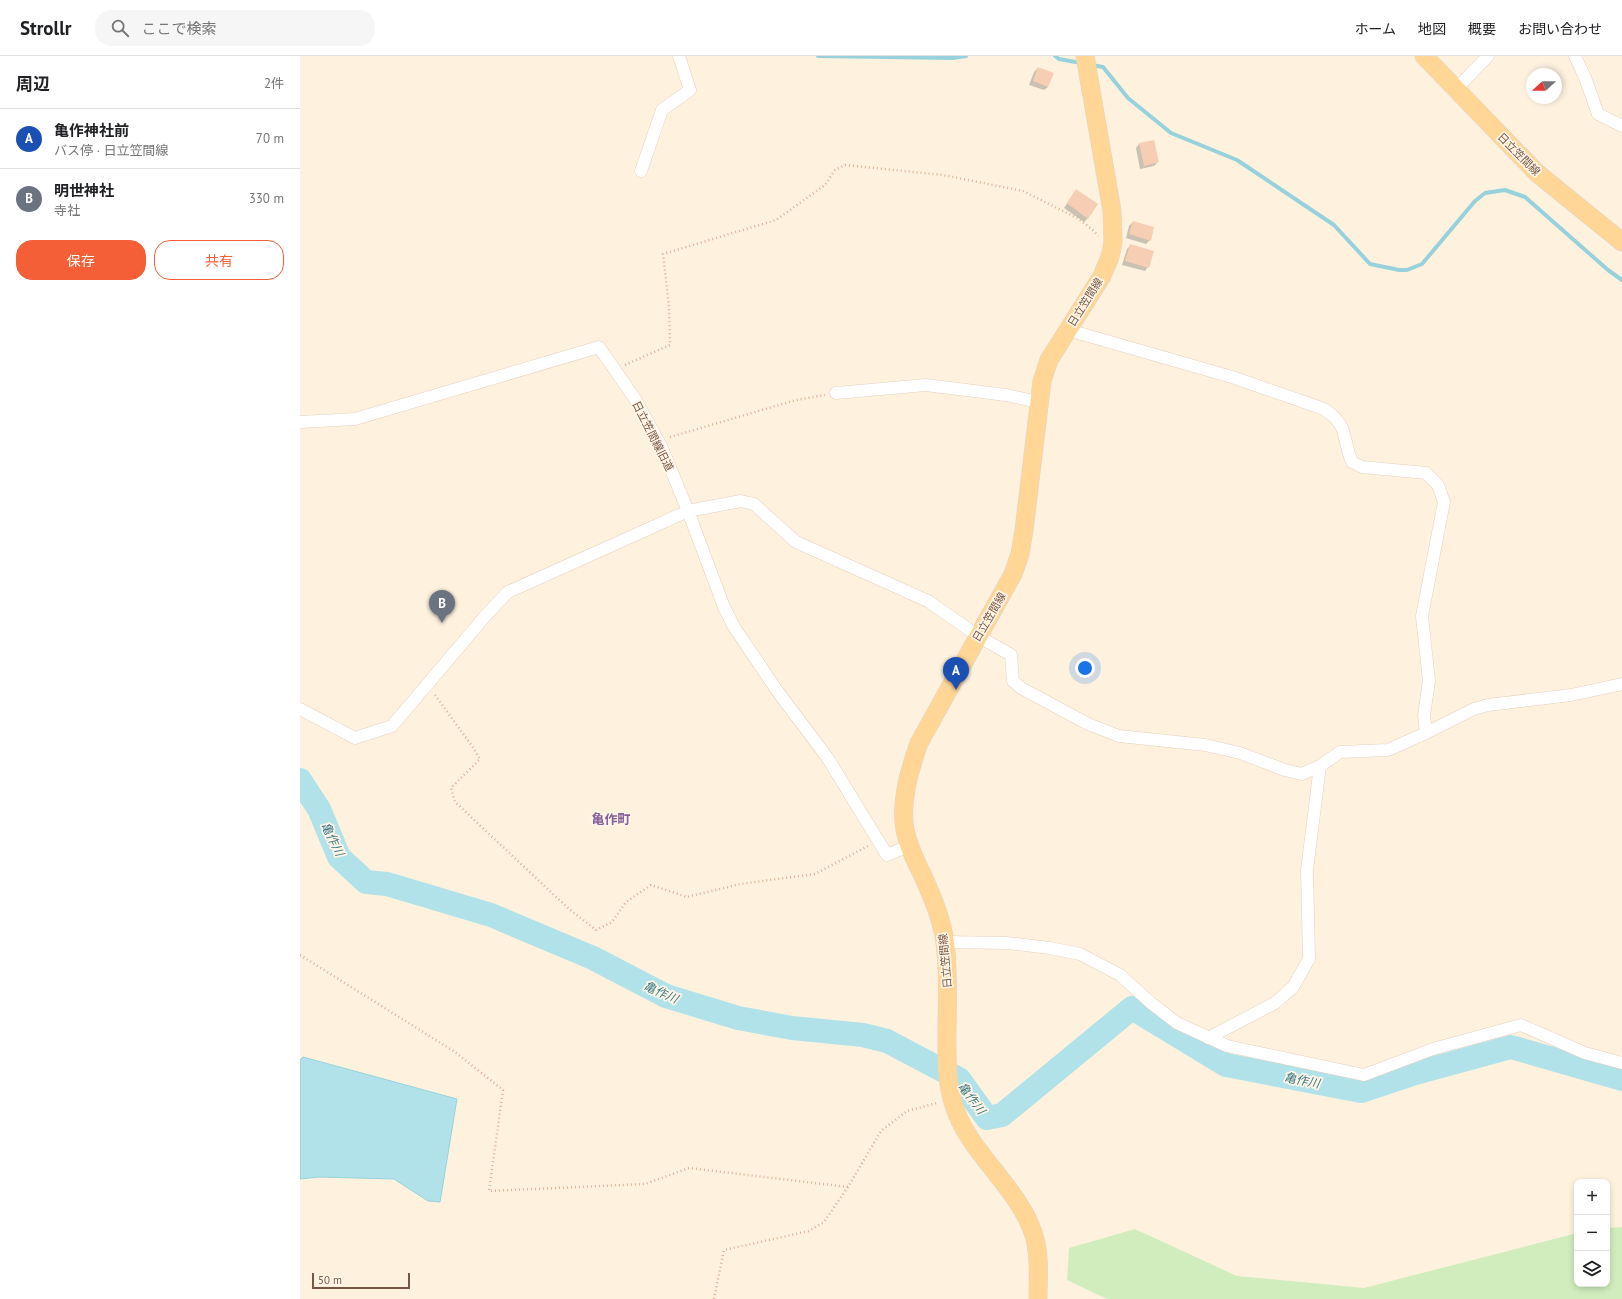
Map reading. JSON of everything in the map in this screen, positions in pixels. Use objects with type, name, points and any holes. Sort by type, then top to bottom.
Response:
[{"type":"main road","name":"日立笠間線","points":[[1424,56],[1537,173],[1622,242]]},
{"type":"main road","name":"日立笠間線","points":[[1038,1299],[1038,1258],[1035,1238],[1027,1217],[966,1133],[952,1099],[947,1076],[947,986],[945,942],[932,895],[909,846],[903,805],[909,774],[919,743],[1013,574],[1020,554],[1038,402],[1042,381],[1049,360],[1102,276],[1110,257],[1113,242],[1112,211],[1086,60]]},
{"type":"street","points":[[641,171],[662,110],[690,90],[679,56]]},
{"type":"street","points":[[1456,89],[1488,56]]},
{"type":"street","points":[[1575,56],[1586,80],[1598,114],[1622,126]]},
{"type":"street","points":[[1068,330],[1232,377],[1324,409],[1335,418],[1342,427],[1348,454],[1352,462],[1362,466],[1426,473],[1438,485],[1444,502],[1422,616],[1428,681],[1424,715],[1426,734]]},
{"type":"street","name":"日立笠間線旧道","points":[[300,422],[356,419],[599,347],[635,399],[658,441],[688,511],[724,607],[734,627],[778,692],[827,757],[887,855],[909,846]]},
{"type":"street","points":[[836,393],[926,385],[1006,395],[1038,402]]},
{"type":"street","points":[[300,709],[355,738],[392,726],[487,614],[508,592],[688,511],[741,501],[754,504],[796,542],[928,601],[978,636],[1011,655],[1013,681],[1021,688],[1088,724],[1119,736],[1205,745],[1240,753],[1285,770],[1302,774],[1320,766],[1340,752],[1388,750],[1426,734],[1474,708],[1571,695],[1622,684]]},
{"type":"street","points":[[1208,1038],[1274,1003],[1293,987],[1309,959],[1307,870],[1320,766]]},
{"type":"street","points":[[945,942],[1007,943],[1050,948],[1080,954],[1120,975],[1150,1003],[1177,1023],[1208,1038],[1227,1046],[1364,1075],[1433,1049],[1521,1025],[1585,1053],[1622,1063]]},
{"type":"path","points":[[615,369],[670,345],[669,306],[663,254],[776,220],[825,185],[835,170],[845,165],[943,175],[1024,191],[1079,219],[1094,231],[1110,257]]},
{"type":"path","points":[[658,441],[796,400],[836,393]]},
{"type":"path","points":[[427,684],[480,759],[451,788],[455,802],[569,909],[596,930],[612,922],[626,902],[651,885],[687,897],[740,884],[815,874],[878,841]]},
{"type":"path","points":[[300,955],[455,1052],[503,1090],[489,1191],[645,1184],[689,1168],[848,1187]]},
{"type":"path","points":[[714,1299],[724,1250],[809,1231],[824,1222],[848,1187],[881,1130],[907,1111],[952,1099]]},
{"type":"green space","points":[[1622,1227],[1622,1299],[1107,1299],[1067,1280],[1069,1248],[1135,1229],[1237,1276],[1364,1288],[1574,1234],[1574,1287],[1610,1287],[1610,1228]]},
{"type":"water","points":[[303,1057],[457,1099],[440,1202],[428,1201],[394,1179],[319,1177],[300,1179],[300,1060]]},
{"type":"building","points":[[1038,67],[1054,73],[1048,87],[1033,81]]},
{"type":"building","points":[[1154,140],[1159,162],[1144,166],[1139,143]]},
{"type":"building","points":[[1076,189],[1098,204],[1088,219],[1067,203]]},
{"type":"building","points":[[1133,221],[1154,227],[1151,241],[1129,234]]},
{"type":"building","points":[[1130,244],[1154,251],[1149,268],[1125,261]]},
{"type":"waterway","points":[[818,56],[953,58],[966,56]]},
{"type":"waterway","points":[[1055,56],[1059,59],[1081,63]]},
{"type":"waterway","points":[[1092,65],[1103,67],[1128,98],[1171,133],[1237,160],[1334,225],[1370,264],[1399,270],[1407,270],[1422,264],[1475,201],[1485,193],[1505,190],[1525,197],[1608,270],[1622,280]]},
{"type":"waterway","name":"亀作川","points":[[300,780],[319,809],[339,857],[366,882],[387,884],[491,915],[593,958],[666,996],[738,1018],[792,1028],[863,1035],[887,1041],[959,1079],[987,1118],[1002,1115],[1132,1008],[1226,1065],[1361,1091],[1412,1074],[1511,1047],[1622,1079]]},
{"type":"place","name":"明世神社","points":[[442,623]]},
{"type":"place","name":"亀作神社前","points":[[956,690]]},
{"type":"district","name":"亀作町","points":[[611,819]]}]
